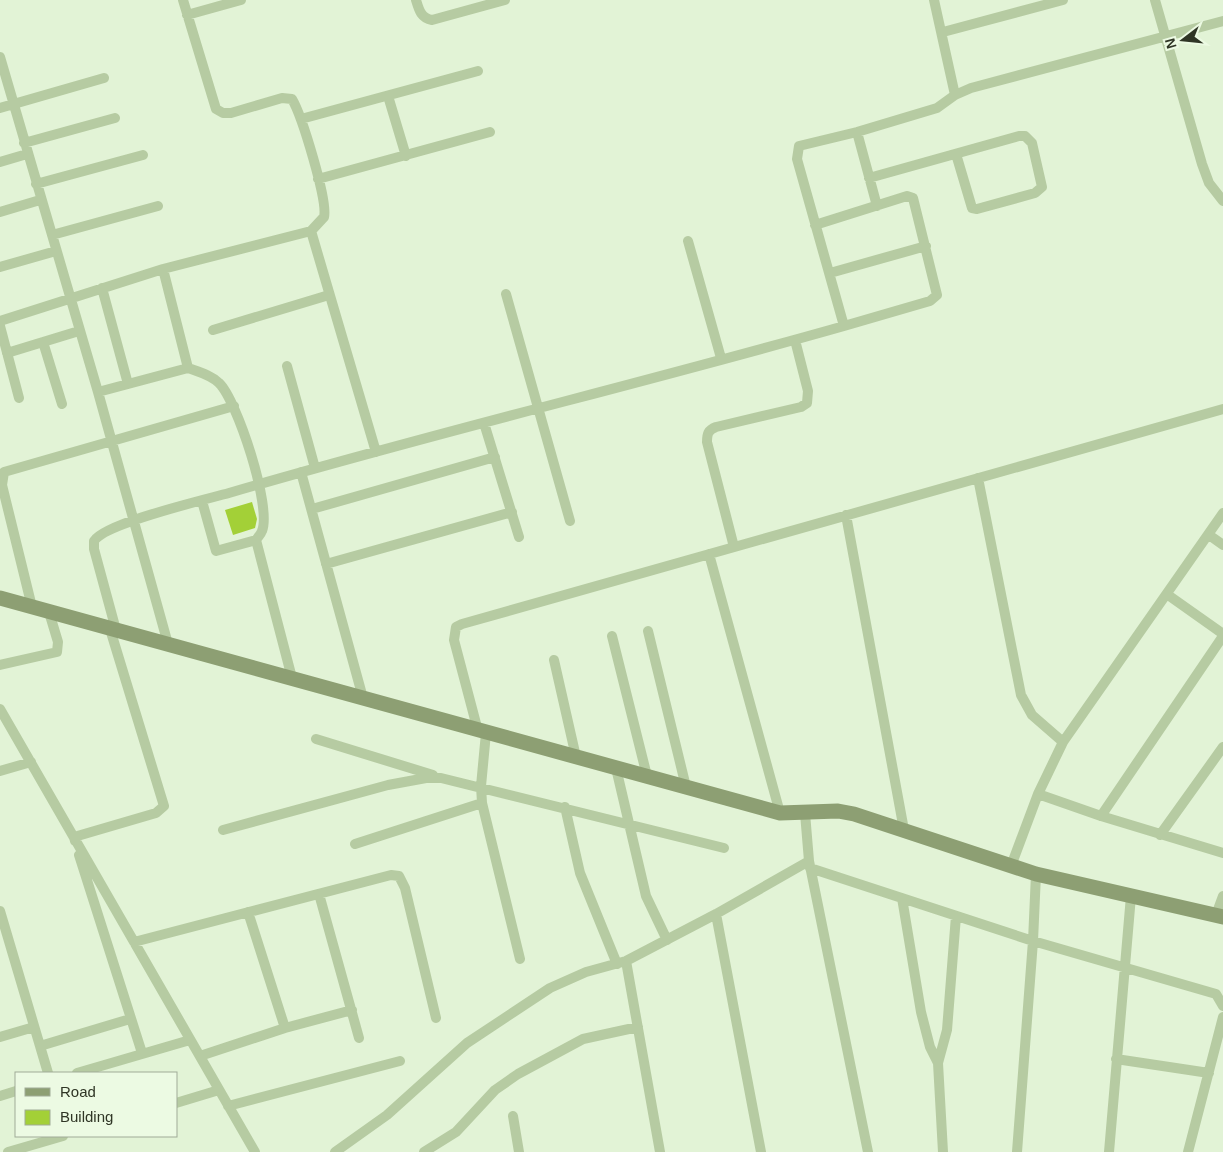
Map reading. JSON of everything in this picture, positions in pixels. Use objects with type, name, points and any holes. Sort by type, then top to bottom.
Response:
[{"type":"street","points":[[0,321],[163,269],[311,231],[321,223],[326,211],[301,120],[292,100],[288,97],[231,113],[223,113],[216,109],[183,0]]},
{"type":"street","points":[[187,15],[241,0]]},
{"type":"street","points":[[416,0],[420,13],[426,19],[432,20],[505,0]]},
{"type":"street","points":[[934,0],[943,32],[956,95]]},
{"type":"street","points":[[943,32],[1063,0]]},
{"type":"street","points":[[1155,0],[1209,183],[1223,201]]},
{"type":"street","points":[[844,326],[798,159],[800,146],[857,132],[936,108],[956,95],[981,86],[1223,21]]},
{"type":"street","points":[[0,57],[40,200],[98,392],[168,644]]},
{"type":"street","points":[[301,120],[478,71]]},
{"type":"street","points":[[0,108],[104,78]]},
{"type":"street","points":[[388,96],[406,156]]},
{"type":"street","points":[[24,143],[115,118]]},
{"type":"street","points":[[318,179],[490,132]]},
{"type":"street","points":[[857,132],[877,206]]},
{"type":"street","points":[[868,178],[956,154],[1025,136],[1032,143],[1042,187],[1035,193],[977,209],[972,208],[956,154]]},
{"type":"street","points":[[0,162],[27,154]]},
{"type":"street","points":[[36,184],[143,155]]},
{"type":"street","points":[[74,837],[156,813],[164,806],[113,629],[94,541],[104,533],[134,521],[315,468],[721,358],[795,340],[934,300],[937,295],[936,287],[913,198],[908,196],[815,225]]},
{"type":"street","points":[[0,212],[40,200]]},
{"type":"street","points":[[52,235],[158,206]]},
{"type":"street","points":[[311,231],[376,452]]},
{"type":"street","points":[[688,241],[721,358]]},
{"type":"street","points":[[830,273],[926,246]]},
{"type":"street","points":[[0,267],[56,251]]},
{"type":"street","points":[[163,269],[188,368]]},
{"type":"street","points":[[102,288],[128,384]]},
{"type":"street","points":[[506,294],[536,408],[570,521]]},
{"type":"street","points":[[213,330],[329,295]]},
{"type":"street","points":[[0,326],[19,398]]},
{"type":"street","points":[[7,353],[79,331]]},
{"type":"street","points":[[734,547],[707,442],[707,435],[710,430],[716,427],[801,407],[807,403],[808,391],[795,340]]},
{"type":"street","points":[[43,342],[62,404]]},
{"type":"street","points":[[287,366],[315,468]]},
{"type":"street","points":[[98,392],[188,368],[211,376],[219,382],[234,406],[261,484],[263,530],[256,540],[216,551],[202,501]]},
{"type":"street","points":[[32,607],[2,485],[4,472],[234,406]]},
{"type":"street","points":[[520,959],[482,803],[482,732],[454,640],[456,628],[462,624],[1223,408]]},
{"type":"street","points":[[484,423],[520,537]]},
{"type":"street","points":[[312,509],[495,458]]},
{"type":"street","points":[[302,472],[363,698]]},
{"type":"street","points":[[978,478],[1021,695],[1032,715],[1064,742]]},
{"type":"street","points":[[326,564],[512,512]]},
{"type":"street","points":[[1011,866],[1038,794],[1064,742],[1168,595],[1223,513]]},
{"type":"street","points":[[846,515],[904,830]]},
{"type":"street","points":[[1209,535],[1223,545]]},
{"type":"street","points":[[256,540],[292,678]]},
{"type":"street","points":[[709,554],[780,812]]},
{"type":"street","points":[[1101,816],[1223,635],[1168,595]]},
{"type":"street","points":[[0,598],[482,732],[780,812],[838,812],[854,814],[1036,874],[1220,916],[1223,896]]},
{"type":"street","points":[[0,666],[57,652],[58,642],[50,612]]},
{"type":"street","points":[[648,630],[686,787]]},
{"type":"street","points":[[612,636],[647,776]]},
{"type":"street","points":[[554,660],[576,757]]},
{"type":"street","points":[[0,709],[255,1152]]},
{"type":"street","points":[[316,739],[441,778],[481,786],[724,848]]},
{"type":"street","points":[[1160,835],[1223,747]]},
{"type":"street","points":[[0,771],[31,762]]},
{"type":"street","points":[[616,768],[646,896],[667,940]]},
{"type":"street","points":[[223,830],[396,784],[426,778],[441,778]]},
{"type":"street","points":[[1038,794],[1160,835],[1223,853]]},
{"type":"street","points":[[354,844],[482,803]]},
{"type":"street","points":[[565,807],[570,839],[580,873],[622,962],[638,1027],[660,1152]]},
{"type":"street","points":[[805,813],[809,864],[868,1152]]},
{"type":"street","points":[[74,837],[142,1053]]},
{"type":"street","points":[[335,1152],[387,1115],[450,1058],[485,1030],[563,982],[622,962],[809,864],[902,898],[1033,941],[1216,994],[1223,1006]]},
{"type":"street","points":[[1017,1152],[1033,941],[1036,874]]},
{"type":"street","points":[[134,942],[392,875],[400,876],[405,888],[436,1018]]},
{"type":"street","points":[[319,894],[359,1038]]},
{"type":"street","points":[[1108,1152],[1131,896]]},
{"type":"street","points":[[902,898],[921,1012],[930,1047],[938,1063]]},
{"type":"street","points":[[0,911],[48,1072]]},
{"type":"street","points":[[248,912],[285,1028]]},
{"type":"street","points":[[716,914],[761,1152]]},
{"type":"street","points":[[944,1152],[938,1063],[947,1030],[956,916]]},
{"type":"street","points":[[200,1056],[285,1028],[352,1010]]},
{"type":"street","points":[[1188,1152],[1223,1017]]},
{"type":"street","points":[[40,1046],[130,1019]]},
{"type":"street","points":[[0,1037],[34,1027]]},
{"type":"street","points":[[424,1152],[464,1125],[495,1090],[518,1074],[583,1039],[638,1027]]},
{"type":"street","points":[[79,1072],[190,1040]]},
{"type":"street","points":[[1116,1059],[1209,1073]]},
{"type":"street","points":[[228,1106],[400,1061]]},
{"type":"street","points":[[178,1102],[218,1090]]},
{"type":"street","points":[[0,1096],[15,1091]]},
{"type":"street","points":[[513,1116],[519,1152]]},
{"type":"street","points":[[8,1152],[60,1137]]},
{"type":"street","points":[[442,1140],[445,1152]]},
{"type":"building","points":[[252,502],[257,519],[255,528],[233,535],[225,510]]}]
